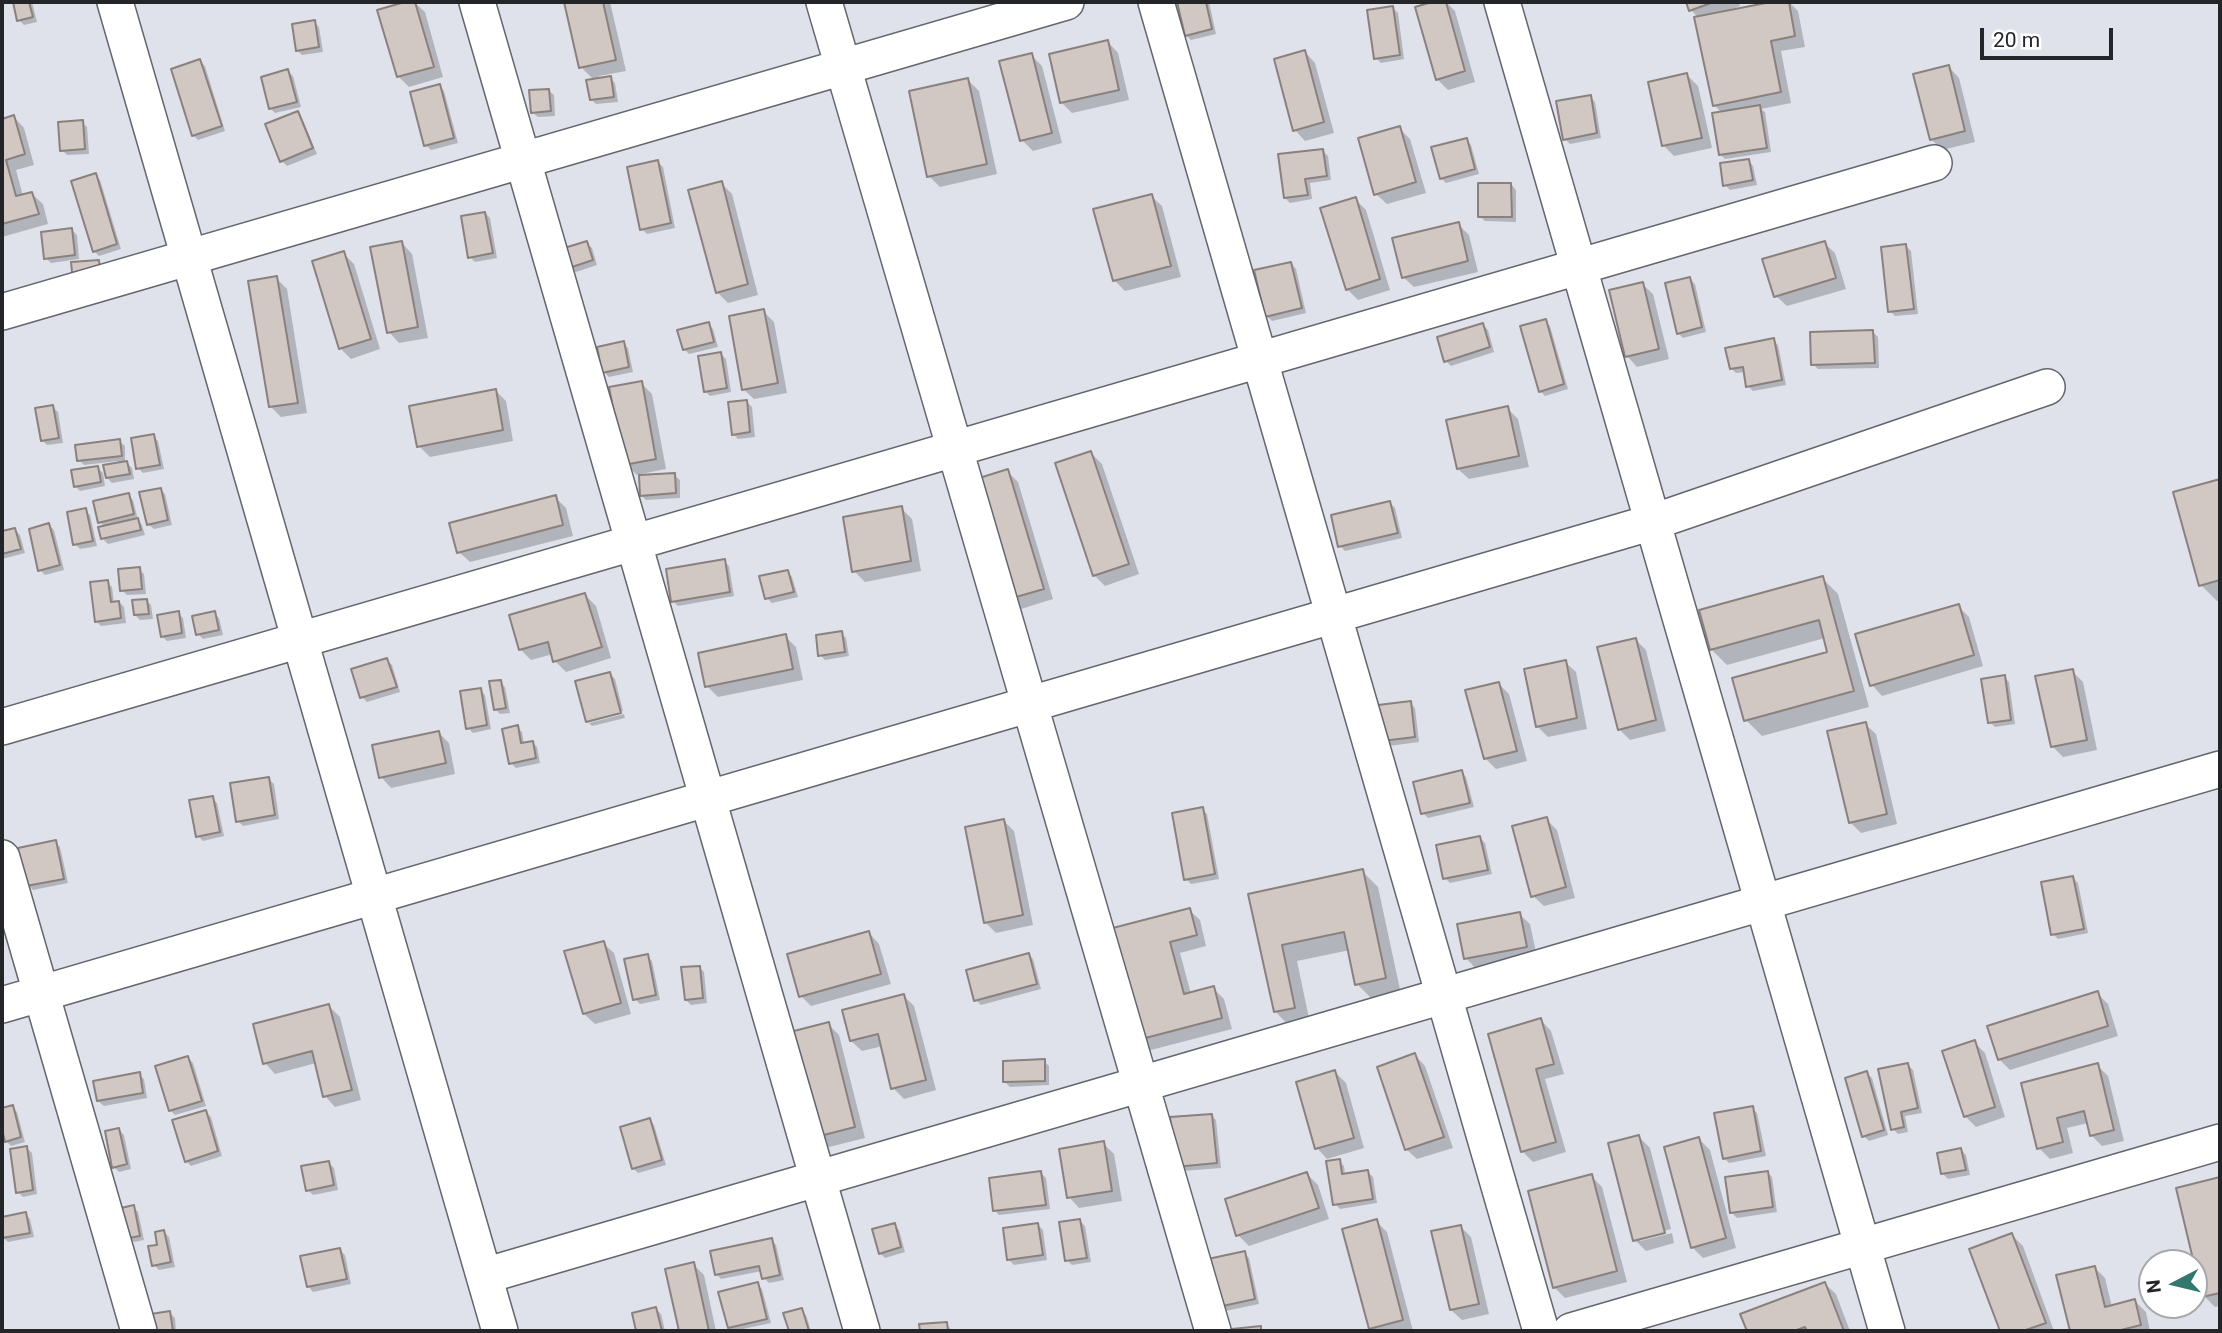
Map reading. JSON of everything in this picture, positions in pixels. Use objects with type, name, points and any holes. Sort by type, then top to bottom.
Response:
[{"type":"street","points":[[114,2],[500,1331]]},
{"type":"street","points":[[477,2],[862,1331]]},
{"type":"street","points":[[824,2],[1213,1331]]},
{"type":"street","points":[[2,312],[1066,2]]},
{"type":"street","points":[[1156,2],[1541,1331]]},
{"type":"street","points":[[1502,2],[1887,1331]]},
{"type":"street","points":[[2,727],[1934,163]]},
{"type":"street","points":[[2,1004],[1653,522],[2047,387]]},
{"type":"street","points":[[484,1276],[2220,769]]},
{"type":"street","points":[[2,858],[139,1331]]},
{"type":"street","points":[[1571,1331],[2220,1142]]},
{"type":"building","points":[[13,2],[29,2],[33,17],[17,21]]},
{"type":"building","points":[[415,2],[434,67],[397,77],[377,10]]},
{"type":"building","points":[[564,2],[603,2],[616,60],[579,68]]},
{"type":"building","points":[[1177,2],[1206,2],[1212,29],[1185,36]]},
{"type":"building","points":[[1432,2],[1446,2],[1465,71],[1436,80],[1415,7]]},
{"type":"building","points":[[1686,2],[1714,2],[1689,11]]},
{"type":"building","points":[[1771,2],[1789,2],[1795,36],[1771,41],[1781,92],[1713,106],[1694,17]]},
{"type":"building","points":[[1393,6],[1400,55],[1374,59],[1367,10]]},
{"type":"building","points":[[315,20],[319,47],[296,51],[292,24]]},
{"type":"building","points":[[1108,40],[1119,90],[1060,103],[1049,54]]},
{"type":"building","points":[[1305,50],[1324,122],[1293,131],[1274,59]]},
{"type":"building","points":[[1032,53],[1052,133],[1020,141],[999,61]]},
{"type":"building","points":[[200,59],[222,126],[192,136],[171,69]]},
{"type":"building","points":[[1949,65],[1965,131],[1930,140],[1913,74]]},
{"type":"building","points":[[288,69],[297,102],[269,109],[261,77]]},
{"type":"building","points":[[1687,73],[1702,138],[1662,146],[1648,82]]},
{"type":"building","points":[[611,76],[614,97],[590,100],[586,80]]},
{"type":"building","points":[[968,78],[987,164],[927,177],[909,91]]},
{"type":"building","points":[[440,84],[454,138],[424,146],[410,92]]},
{"type":"building","points":[[549,89],[551,111],[531,113],[529,90]]},
{"type":"building","points":[[1591,95],[1597,133],[1563,140],[1556,101]]},
{"type":"building","points":[[1760,105],[1767,148],[1719,155],[1712,113]]},
{"type":"building","points":[[298,111],[313,148],[280,162],[265,124]]},
{"type":"building","points":[[14,115],[25,154],[6,160],[16,196],[32,192],[39,214],[2,224],[2,119]]},
{"type":"building","points":[[83,120],[85,149],[60,151],[58,122]]},
{"type":"building","points":[[1400,126],[1416,182],[1374,195],[1358,138]]},
{"type":"building","points":[[1467,138],[1475,169],[1440,179],[1431,147]]},
{"type":"building","points":[[1323,149],[1327,176],[1305,179],[1308,195],[1284,198],[1278,154]]},
{"type":"building","points":[[1749,159],[1753,180],[1723,186],[1720,163]]},
{"type":"building","points":[[658,160],[671,223],[640,230],[627,167]]},
{"type":"building","points":[[96,173],[117,244],[93,252],[71,181]]},
{"type":"building","points":[[722,181],[748,284],[716,293],[688,190]]},
{"type":"building","points":[[1478,183],[1511,183],[1512,217],[1478,217]]},
{"type":"building","points":[[1152,194],[1171,266],[1113,281],[1093,209]]},
{"type":"building","points":[[1356,197],[1380,279],[1346,290],[1320,208]]},
{"type":"building","points":[[485,212],[493,253],[468,258],[461,216]]},
{"type":"building","points":[[1459,222],[1468,261],[1402,278],[1392,238]]},
{"type":"building","points":[[72,228],[75,255],[44,259],[41,232]]},
{"type":"building","points":[[402,241],[418,327],[387,333],[370,247]]},
{"type":"building","points":[[587,241],[593,260],[566,269],[561,249]]},
{"type":"building","points":[[1825,241],[1836,278],[1774,297],[1762,259]]},
{"type":"building","points":[[1906,244],[1914,309],[1888,312],[1881,247]]},
{"type":"building","points":[[344,251],[371,339],[339,349],[312,261]]},
{"type":"building","points":[[99,260],[101,280],[73,283],[71,262]]},
{"type":"building","points":[[1291,262],[1302,308],[1265,317],[1254,270]]},
{"type":"building","points":[[277,276],[298,403],[269,407],[248,281]]},
{"type":"building","points":[[1690,277],[1702,327],[1677,334],[1665,283]]},
{"type":"building","points":[[1643,282],[1659,349],[1625,357],[1609,290]]},
{"type":"building","points":[[764,309],[778,383],[742,390],[729,316]]},
{"type":"building","points":[[1546,319],[1564,384],[1539,392],[1520,326]]},
{"type":"building","points":[[709,322],[714,342],[683,350],[677,330]]},
{"type":"building","points":[[1483,323],[1490,347],[1444,362],[1437,337]]},
{"type":"building","points":[[1873,330],[1875,363],[1811,365],[1810,332]]},
{"type":"building","points":[[1774,338],[1782,380],[1746,387],[1743,367],[1730,369],[1725,348]]},
{"type":"building","points":[[624,341],[629,367],[602,373],[597,347]]},
{"type":"building","points":[[721,352],[727,388],[704,392],[698,356]]},
{"type":"building","points":[[642,381],[656,459],[624,465],[609,387]]},
{"type":"building","points":[[496,389],[503,430],[417,447],[409,406]]},
{"type":"building","points":[[747,400],[750,432],[732,435],[728,402]]},
{"type":"building","points":[[53,405],[59,438],[41,441],[35,408]]},
{"type":"building","points":[[1508,406],[1519,456],[1457,469],[1446,420]]},
{"type":"building","points":[[154,434],[160,465],[136,469],[131,438]]},
{"type":"building","points":[[120,439],[122,456],[77,461],[75,445]]},
{"type":"building","points":[[1091,451],[1129,564],[1093,576],[1055,463]]},
{"type":"building","points":[[127,461],[130,474],[106,478],[103,465]]},
{"type":"building","points":[[98,466],[101,482],[74,487],[71,470]]},
{"type":"building","points":[[1008,469],[1044,589],[1009,599],[973,480]]},
{"type":"building","points":[[675,473],[676,493],[640,496],[639,475]]},
{"type":"building","points":[[2220,479],[2220,580],[2199,586],[2173,492]]},
{"type":"building","points":[[161,488],[168,520],[147,525],[139,492]]},
{"type":"building","points":[[129,493],[134,514],[98,523],[93,501]]},
{"type":"building","points":[[556,495],[563,525],[457,553],[449,523]]},
{"type":"building","points":[[1390,501],[1398,533],[1338,547],[1331,515]]},
{"type":"building","points":[[902,506],[911,561],[852,572],[843,517]]},
{"type":"building","points":[[86,508],[93,541],[73,545],[67,512]]},
{"type":"building","points":[[138,518],[141,530],[101,539],[98,527]]},
{"type":"building","points":[[49,523],[60,565],[38,571],[29,529]]},
{"type":"building","points":[[15,528],[21,549],[2,554],[2,531]]},
{"type":"building","points":[[725,559],[730,592],[671,602],[666,569]]},
{"type":"building","points":[[140,567],[142,589],[120,591],[118,569]]},
{"type":"building","points":[[788,570],[794,592],[765,599],[759,576]]},
{"type":"building","points":[[1823,576],[1854,691],[1744,721],[1732,678],[1827,652],[1819,620],[1710,650],[1699,610]]},
{"type":"building","points":[[108,580],[111,602],[119,601],[121,618],[95,622],[90,582]]},
{"type":"building","points":[[585,593],[602,647],[553,662],[548,642],[519,650],[509,615]]},
{"type":"building","points":[[147,599],[149,614],[134,615],[132,600]]},
{"type":"building","points":[[1959,604],[1974,655],[1870,686],[1855,634]]},
{"type":"building","points":[[179,611],[182,633],[161,637],[157,615]]},
{"type":"building","points":[[215,611],[219,630],[196,635],[192,616]]},
{"type":"building","points":[[842,631],[845,652],[818,656],[816,635]]},
{"type":"building","points":[[786,634],[793,669],[705,687],[698,653]]},
{"type":"building","points":[[1636,638],[1656,720],[1618,730],[1597,647]]},
{"type":"building","points":[[387,658],[397,687],[360,698],[351,669]]},
{"type":"building","points":[[1566,660],[1577,718],[1536,727],[1524,669]]},
{"type":"building","points":[[2073,669],[2087,740],[2051,747],[2035,676]]},
{"type":"building","points":[[610,672],[621,713],[586,722],[575,681]]},
{"type":"building","points":[[2005,675],[2011,720],[1988,723],[1981,679]]},
{"type":"building","points":[[501,680],[506,708],[494,710],[489,681]]},
{"type":"building","points":[[1499,682],[1517,751],[1484,759],[1465,690]]},
{"type":"building","points":[[481,688],[487,725],[466,729],[460,691]]},
{"type":"building","points":[[1411,701],[1415,737],[1382,741],[1378,705]]},
{"type":"building","points":[[1866,722],[1887,814],[1849,823],[1827,731]]},
{"type":"building","points":[[518,725],[521,743],[533,741],[536,758],[509,764],[502,729]]},
{"type":"building","points":[[439,731],[446,763],[379,778],[372,745]]},
{"type":"building","points":[[1462,770],[1470,803],[1421,814],[1413,782]]},
{"type":"building","points":[[269,777],[275,815],[236,822],[230,783]]},
{"type":"building","points":[[213,796],[220,832],[196,837],[189,800]]},
{"type":"building","points":[[1203,807],[1215,874],[1184,880],[1172,813]]},
{"type":"building","points":[[1547,817],[1566,887],[1531,897],[1512,826]]},
{"type":"building","points":[[1004,819],[1023,915],[984,923],[965,827]]},
{"type":"building","points":[[1480,836],[1488,870],[1443,879],[1436,845]]},
{"type":"building","points":[[56,840],[64,879],[26,886],[18,848]]},
{"type":"building","points":[[1363,869],[1386,978],[1355,985],[1344,932],[1282,945],[1295,1008],[1274,1012],[1248,894]]},
{"type":"building","points":[[2073,876],[2084,929],[2051,935],[2041,882]]},
{"type":"building","points":[[1190,908],[1197,935],[1170,942],[1184,994],[1214,986],[1222,1018],[1134,1041],[1105,930]]},
{"type":"building","points":[[1520,912],[1527,947],[1464,959],[1457,924]]},
{"type":"building","points":[[869,931],[881,974],[799,997],[787,954]]},
{"type":"building","points":[[604,941],[621,1003],[583,1014],[564,951]]},
{"type":"building","points":[[1029,953],[1037,984],[974,1001],[966,970]]},
{"type":"building","points":[[648,954],[656,995],[633,1000],[624,959]]},
{"type":"building","points":[[700,966],[703,998],[685,1000],[681,967]]},
{"type":"building","points":[[2098,991],[2108,1026],[1998,1060],[1987,1026]]},
{"type":"building","points":[[904,994],[926,1080],[891,1089],[878,1034],[850,1041],[842,1010]]},
{"type":"building","points":[[329,1004],[352,1090],[323,1097],[312,1051],[263,1064],[253,1024]]},
{"type":"building","points":[[1541,1018],[1554,1064],[1536,1069],[1556,1142],[1521,1152],[1488,1034]]},
{"type":"building","points":[[829,1022],[855,1127],[816,1137],[790,1032]]},
{"type":"building","points":[[1975,1040],[1995,1107],[1964,1117],[1942,1051]]},
{"type":"building","points":[[1415,1053],[1444,1137],[1405,1150],[1377,1067]]},
{"type":"building","points":[[188,1056],[202,1101],[169,1111],[155,1066]]},
{"type":"building","points":[[1045,1059],[1045,1081],[1003,1082],[1003,1061]]},
{"type":"building","points":[[1908,1063],[1918,1108],[1901,1112],[1904,1127],[1891,1130],[1878,1069]]},
{"type":"building","points":[[2098,1063],[2114,1130],[2090,1136],[2084,1111],[2057,1118],[2063,1142],[2037,1149],[2021,1083]]},
{"type":"building","points":[[1335,1070],[1354,1138],[1315,1149],[1296,1082]]},
{"type":"building","points":[[1867,1071],[1884,1130],[1862,1137],[1845,1078]]},
{"type":"building","points":[[140,1072],[143,1093],[97,1101],[93,1081]]},
{"type":"building","points":[[13,1105],[21,1137],[5,1142],[2,1108]]},
{"type":"building","points":[[1753,1106],[1761,1151],[1723,1159],[1714,1113]]},
{"type":"building","points":[[206,1110],[218,1151],[185,1162],[172,1120]]},
{"type":"building","points":[[1212,1114],[1217,1163],[1175,1167],[1170,1117]]},
{"type":"building","points":[[650,1118],[662,1160],[632,1169],[620,1127]]},
{"type":"building","points":[[119,1128],[127,1164],[112,1168],[105,1131]]},
{"type":"building","points":[[1639,1135],[1665,1233],[1633,1241],[1608,1143]]},
{"type":"building","points":[[1699,1137],[1726,1238],[1691,1248],[1664,1147]]},
{"type":"building","points":[[1104,1141],[1112,1191],[1067,1198],[1059,1149]]},
{"type":"building","points":[[27,1146],[33,1190],[16,1193],[10,1149]]},
{"type":"building","points":[[1961,1148],[1966,1170],[1941,1174],[1937,1153]]},
{"type":"building","points":[[1340,1159],[1342,1174],[1368,1170],[1373,1199],[1333,1205],[1326,1161]]},
{"type":"building","points":[[329,1161],[334,1185],[306,1191],[301,1166]]},
{"type":"building","points":[[1041,1171],[1046,1205],[993,1211],[989,1178]]},
{"type":"building","points":[[1768,1171],[1773,1207],[1730,1213],[1725,1177]]},
{"type":"building","points":[[1307,1172],[1319,1208],[1236,1236],[1225,1199]]},
{"type":"building","points":[[1592,1174],[1617,1271],[1553,1288],[1528,1191]]},
{"type":"building","points":[[2220,1177],[2220,1293],[2208,1296],[2208,1249],[2191,1249],[2176,1188]]},
{"type":"building","points":[[134,1205],[140,1236],[128,1238],[121,1208]]},
{"type":"building","points":[[26,1212],[30,1233],[2,1238],[2,1217]]},
{"type":"building","points":[[1080,1219],[1087,1258],[1065,1261],[1059,1222]]},
{"type":"building","points":[[1377,1219],[1403,1320],[1369,1329],[1342,1229]]},
{"type":"building","points":[[895,1223],[901,1247],[879,1254],[872,1229]]},
{"type":"building","points":[[1038,1223],[1043,1255],[1007,1260],[1003,1228]]},
{"type":"building","points":[[1461,1225],[1479,1304],[1450,1310],[1431,1231]]},
{"type":"building","points":[[164,1230],[171,1262],[152,1266],[148,1246],[157,1245],[155,1232]]},
{"type":"building","points":[[2012,1233],[2046,1323],[2023,1331],[2000,1331],[1969,1249]]},
{"type":"building","points":[[772,1238],[780,1275],[762,1279],[759,1266],[715,1275],[710,1251]]},
{"type":"building","points":[[340,1248],[347,1279],[307,1287],[300,1256]]},
{"type":"building","points":[[1245,1251],[1255,1299],[1218,1307],[1208,1259]]},
{"type":"building","points":[[694,1262],[709,1331],[679,1331],[665,1269]]},
{"type":"building","points":[[2095,1266],[2105,1307],[2135,1299],[2141,1325],[2117,1331],[2070,1331],[2056,1275]]},
{"type":"building","points":[[758,1282],[767,1319],[728,1328],[718,1292]]},
{"type":"building","points":[[1825,1282],[1844,1331],[1807,1331],[1805,1327],[1794,1331],[1747,1331],[1740,1314]]},
{"type":"building","points":[[656,1307],[662,1331],[636,1331],[632,1313]]},
{"type":"building","points":[[802,1308],[809,1331],[789,1331],[783,1313]]},
{"type":"building","points":[[170,1311],[173,1331],[153,1331],[151,1314]]},
{"type":"building","points":[[947,1322],[948,1331],[920,1331],[919,1324]]},
{"type":"building","points":[[1261,1326],[1261,1331],[1232,1329]]}]
